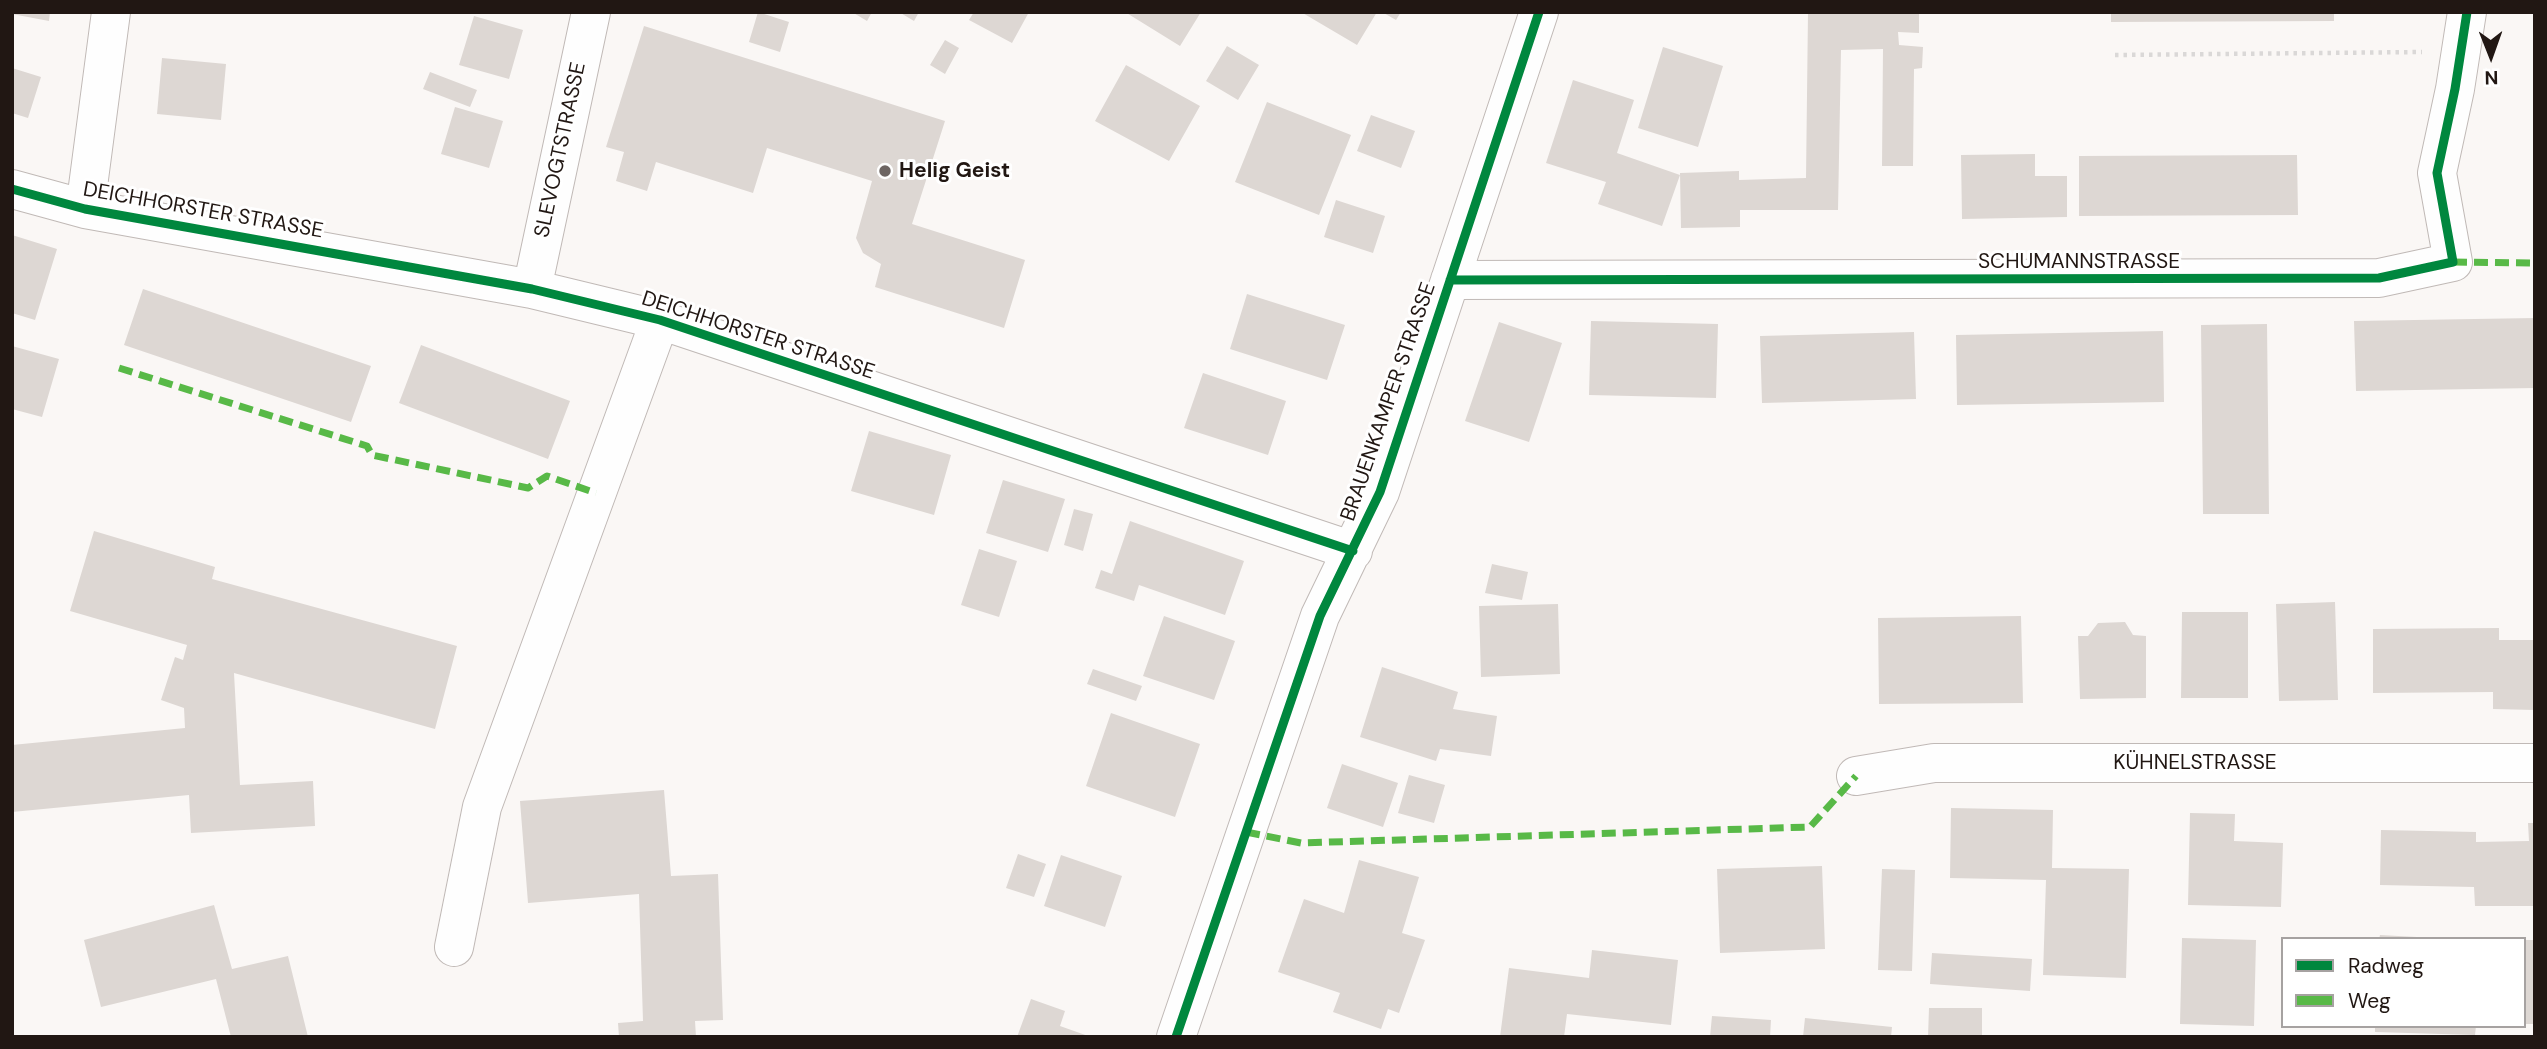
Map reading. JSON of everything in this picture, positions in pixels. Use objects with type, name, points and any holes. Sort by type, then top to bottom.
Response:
[{"type":"street","points":[[85,209],[111,12]]},
{"type":"street","name":"SLEVOGTSTRASSE","points":[[532,289],[591,12]]},
{"type":"street","name":"BRAUENKAMPER STRASSE","points":[[1175,1037],[1320,616],[1380,492],[1539,12]]},
{"type":"street","name":"SCHUMANNSTRASSE","points":[[1450,280],[2379,278],[2453,262],[2437,173],[2455,89],[2467,12]]},
{"type":"street","name":"DEICHHORSTER STRASSE","points":[[12,189],[85,209],[532,289],[660,320],[1353,551]]},
{"type":"street","name":"DEICHHORSTER STRASSE","points":[[454,947],[482,807],[660,320]]},
{"type":"street","name":"KÜHNELSTRASSE","points":[[1856,776],[1934,763],[2535,763]]},
{"type":"path","points":[[2115,55],[2461,51]]},
{"type":"building","points":[[50,12],[49,21],[12,14]]},
{"type":"building","points":[[758,12],[789,22],[780,52],[749,42]]},
{"type":"building","points":[[852,12],[872,12],[867,21]]},
{"type":"building","points":[[899,12],[919,12],[914,21]]},
{"type":"building","points":[[974,12],[1029,12],[1012,43],[969,20]]},
{"type":"building","points":[[1125,12],[1201,12],[1180,46]]},
{"type":"building","points":[[1301,12],[1377,12],[1357,45]]},
{"type":"building","points":[[1382,12],[1401,12],[1396,20]]},
{"type":"building","points":[[1808,12],[1919,12],[1919,33],[1898,32],[1899,45],[1923,47],[1922,68],[1914,69],[1913,166],[1882,166],[1883,49],[1841,50],[1838,210],[1740,210],[1740,227],[1681,228],[1680,173],[1739,171],[1739,180],[1806,178]]},
{"type":"building","points":[[2111,12],[2334,12],[2334,21],[2111,22]]},
{"type":"building","points":[[474,16],[523,30],[509,79],[459,65]]},
{"type":"building","name":"Helig Geist","points":[[644,26],[945,121],[912,224],[1025,260],[1004,328],[875,287],[881,264],[863,253],[856,238],[872,181],[767,148],[753,193],[656,162],[647,191],[616,181],[624,152],[606,147]]},
{"type":"building","points":[[945,40],[959,48],[945,74],[930,65]]},
{"type":"building","points":[[1227,46],[1259,65],[1238,100],[1206,81]]},
{"type":"building","points":[[1663,47],[1723,66],[1698,147],[1638,128]]},
{"type":"building","points":[[162,58],[226,64],[221,120],[157,114]]},
{"type":"building","points":[[1126,65],[1200,106],[1169,161],[1095,121]]},
{"type":"building","points":[[12,68],[41,77],[28,118],[12,113]]},
{"type":"building","points":[[430,72],[477,90],[470,107],[423,89]]},
{"type":"building","points":[[1573,80],[1634,100],[1617,153],[1680,175],[1662,226],[1598,204],[1606,182],[1546,163]]},
{"type":"building","points":[[1267,102],[1351,135],[1319,215],[1235,182]]},
{"type":"building","points":[[455,107],[503,121],[489,168],[441,154]]},
{"type":"building","points":[[1371,115],[1415,131],[1401,168],[1357,151]]},
{"type":"building","points":[[2035,154],[2035,176],[2067,176],[2067,217],[1962,219],[1961,155]]},
{"type":"building","points":[[2297,155],[2298,215],[2079,216],[2079,156]]},
{"type":"building","points":[[1336,200],[1385,216],[1373,253],[1324,237]]},
{"type":"building","points":[[12,235],[57,249],[35,320],[12,313]]},
{"type":"building","points":[[143,289],[371,366],[351,422],[124,345]]},
{"type":"building","points":[[1247,294],[1345,325],[1327,380],[1230,349]]},
{"type":"building","points":[[2535,318],[2535,388],[2356,391],[2354,321]]},
{"type":"building","points":[[1591,321],[1718,324],[1716,398],[1589,395]]},
{"type":"building","points":[[1499,322],[1562,343],[1529,442],[1465,421]]},
{"type":"building","points":[[2267,324],[2269,514],[2203,514],[2201,325]]},
{"type":"building","points":[[2163,331],[2164,402],[1957,405],[1956,335]]},
{"type":"building","points":[[1914,332],[1916,399],[1762,403],[1760,336]]},
{"type":"building","points":[[421,345],[570,401],[548,459],[399,403]]},
{"type":"building","points":[[12,346],[59,359],[42,417],[12,409]]},
{"type":"building","points":[[1203,373],[1286,401],[1268,455],[1184,428]]},
{"type":"building","points":[[869,431],[951,455],[934,515],[851,491]]},
{"type":"building","points":[[1003,480],[1065,499],[1048,552],[986,533]]},
{"type":"building","points":[[1074,509],[1093,514],[1083,551],[1064,545]]},
{"type":"building","points":[[1130,521],[1244,561],[1225,615],[1139,585],[1134,601],[1095,588],[1101,570],[1112,574]]},
{"type":"building","points":[[94,531],[215,567],[212,579],[457,646],[435,729],[234,673],[240,785],[313,781],[315,826],[191,833],[189,795],[12,812],[12,745],[185,728],[184,708],[161,700],[175,657],[183,660],[187,645],[70,611]]},
{"type":"building","points":[[979,549],[1017,561],[999,617],[961,605]]},
{"type":"building","points":[[1492,564],[1528,572],[1522,600],[1485,593]]},
{"type":"building","points":[[2335,602],[2338,700],[2279,701],[2276,604]]},
{"type":"building","points":[[1558,604],[1560,674],[1481,677],[1479,606]]},
{"type":"building","points":[[2182,612],[2248,612],[2248,698],[2181,698]]},
{"type":"building","points":[[1164,616],[1235,641],[1214,700],[1143,676]]},
{"type":"building","points":[[2021,616],[2023,703],[1879,704],[1878,618]]},
{"type":"building","points":[[2125,622],[2133,635],[2146,636],[2146,698],[2080,699],[2078,636],[2088,636],[2098,623]]},
{"type":"building","points":[[2499,628],[2499,640],[2535,640],[2535,710],[2493,709],[2493,692],[2373,693],[2373,629]]},
{"type":"building","points":[[1382,667],[1458,692],[1453,709],[1497,716],[1491,756],[1440,749],[1436,761],[1360,737]]},
{"type":"building","points":[[1093,669],[1142,686],[1136,701],[1087,684]]},
{"type":"building","points":[[1111,713],[1200,744],[1175,817],[1086,786]]},
{"type":"building","points":[[1342,764],[1398,783],[1383,827],[1327,808]]},
{"type":"building","points":[[1409,775],[1445,785],[1434,823],[1398,813]]},
{"type":"building","points":[[664,790],[671,876],[718,874],[723,1020],[695,1021],[696,1037],[619,1037],[618,1023],[643,1021],[639,894],[528,903],[520,801]]},
{"type":"building","points":[[1951,808],[2053,810],[2052,868],[2129,869],[2126,978],[2043,975],[2046,880],[1950,878]]},
{"type":"building","points":[[2190,813],[2235,814],[2234,841],[2283,843],[2281,907],[2188,905]]},
{"type":"building","points":[[2528,823],[2535,823],[2535,906],[2475,906],[2474,887],[2380,885],[2381,830],[2476,832],[2476,842],[2529,841]]},
{"type":"building","points":[[1018,854],[1046,864],[1034,897],[1006,888]]},
{"type":"building","points":[[1061,855],[1122,876],[1105,927],[1044,906]]},
{"type":"building","points":[[1359,860],[1419,877],[1402,933],[1425,940],[1399,1013],[1388,1009],[1381,1029],[1333,1012],[1340,993],[1278,972],[1304,899],[1344,913]]},
{"type":"building","points":[[1822,866],[1825,949],[1720,953],[1717,869]]},
{"type":"building","points":[[1882,869],[1915,870],[1912,971],[1878,970]]},
{"type":"building","points":[[214,905],[232,969],[288,956],[308,1037],[231,1037],[216,979],[101,1007],[84,940]]},
{"type":"building","points":[[2380,935],[2417,937],[2380,937]]},
{"type":"building","points":[[2182,938],[2256,940],[2254,1026],[2180,1024]]},
{"type":"building","points":[[2526,940],[2535,940],[2535,1024],[2526,1024]]},
{"type":"building","points":[[1592,950],[1678,960],[1671,1025],[1567,1014],[1564,1037],[1500,1037],[1509,968],[1589,978]]},
{"type":"building","points":[[1932,953],[2032,959],[2030,991],[1930,984]]},
{"type":"building","points":[[1031,999],[1065,1011],[1060,1026],[1091,1037],[1017,1037]]},
{"type":"building","points":[[1929,1008],[1982,1008],[1982,1037],[1928,1037]]},
{"type":"building","points":[[1712,1016],[1771,1020],[1770,1037],[1710,1037]]},
{"type":"building","points":[[1805,1018],[1892,1027],[1891,1037],[1803,1037]]},
{"type":"building","points":[[2375,1028],[2476,1028],[2475,1035],[2375,1032]]},
{"type":"marked path","points":[[2453,262],[2535,263]]},
{"type":"marked path","points":[[119,368],[367,446],[372,455],[528,488],[547,476],[596,493]]},
{"type":"marked path","points":[[1246,832],[1301,843],[1810,827],[1856,776]]},
{"type":"cycle path","points":[[1176,1037],[1320,616],[1380,492],[1539,12]]},
{"type":"cycle path","points":[[1450,280],[2379,278],[2453,262],[2437,173],[2455,89],[2467,12]]},
{"type":"cycle path","points":[[12,189],[85,209],[532,289],[660,320],[1353,551]]},
{"type":"place","name":"Helig Geist","points":[[885,171]]}]
